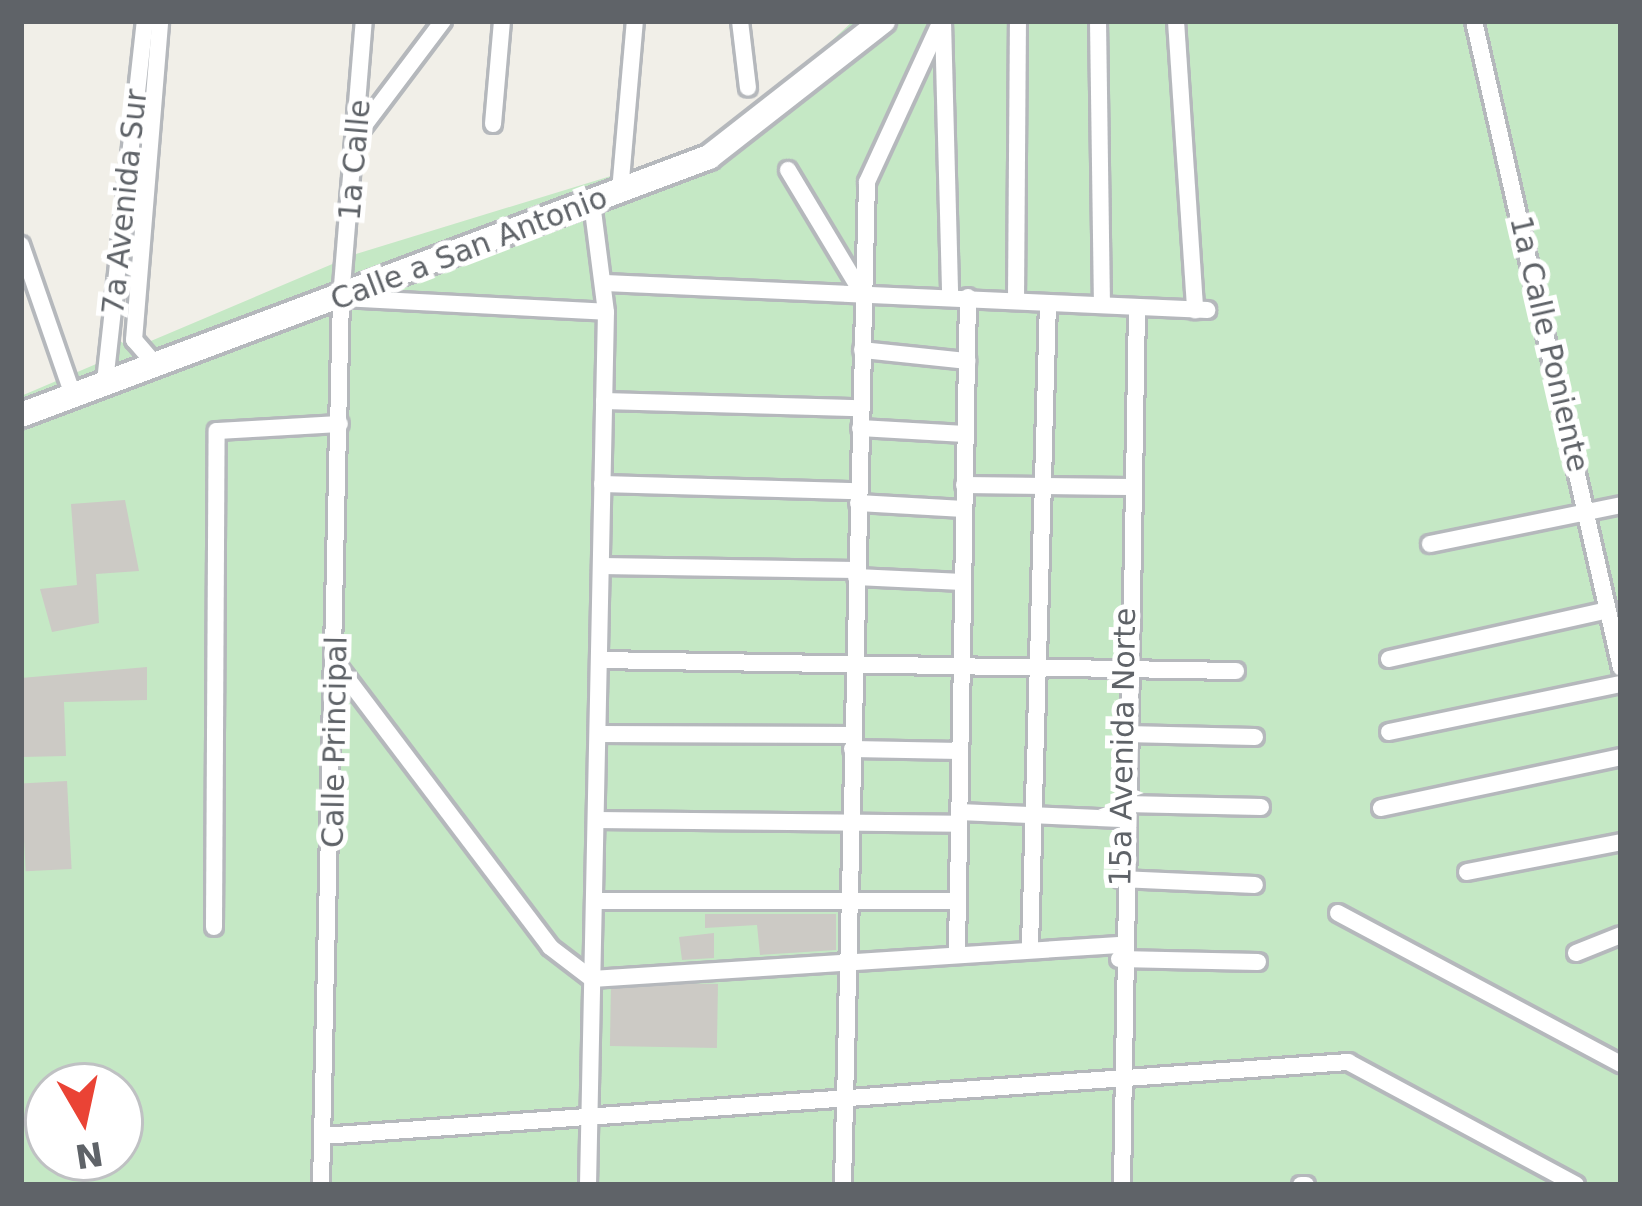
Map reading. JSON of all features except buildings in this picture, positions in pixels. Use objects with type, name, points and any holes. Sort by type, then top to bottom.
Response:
[{"type":"street","name":"7a Avenida Sur","points":[[105,382],[145,21]]},
{"type":"street","name":"7a Avenida Sur","points":[[155,364],[134,340],[160,21]]},
{"type":"street","name":"1a Calle","points":[[341,298],[359,131],[364,21]]},
{"type":"street","points":[[359,131],[443,21]]},
{"type":"street","points":[[493,124],[502,21]]},
{"type":"street","points":[[620,191],[635,21]]},
{"type":"street","points":[[740,21],[748,88]]},
{"type":"street","name":"Calle a San Antonio","points":[[21,415],[620,191],[753,130],[883,21]]},
{"type":"street","points":[[843,1185],[853,1093],[845,960],[870,170],[942,21]]},
{"type":"street","points":[[942,21],[967,361],[957,952]]},
{"type":"street","points":[[1016,302],[1018,21]]},
{"type":"street","points":[[1098,21],[1102,305]]},
{"type":"street","points":[[605,283],[1201,310],[1176,21]]},
{"type":"street","name":"1a Calle Poniente","points":[[1474,21],[1621,668]]},
{"type":"street","points":[[788,170],[863,295]]},
{"type":"street","points":[[588,1185],[606,312],[592,203]]},
{"type":"street","points":[[21,245],[73,395]]},
{"type":"street","points":[[341,298],[606,312]]},
{"type":"street","name":"Calle Principal","points":[[321,1185],[337,664],[341,298]]},
{"type":"street","points":[[1030,946],[1048,303]]},
{"type":"street","name":"15a Avenida Norte","points":[[1122,1185],[1122,674],[1137,308]]},
{"type":"street","points":[[862,350],[967,361]]},
{"type":"street","points":[[604,401],[860,408]]},
{"type":"street","points":[[214,927],[218,430],[340,424]]},
{"type":"street","points":[[860,428],[965,434]]},
{"type":"street","points":[[602,484],[858,497],[964,508]]},
{"type":"street","points":[[964,485],[1131,487]]},
{"type":"street","points":[[1430,544],[1621,506]]},
{"type":"street","points":[[601,566],[963,582]]},
{"type":"street","points":[[1389,659],[1608,610]]},
{"type":"street","points":[[599,660],[856,661],[1122,674],[1236,671]]},
{"type":"street","points":[[337,664],[550,947],[592,979],[1030,946],[1258,962]]},
{"type":"street","points":[[1389,732],[1621,684]]},
{"type":"street","points":[[598,734],[853,742],[960,752]]},
{"type":"street","points":[[1125,734],[1255,737]]},
{"type":"street","points":[[1381,808],[1621,758]]},
{"type":"street","points":[[596,820],[849,822],[1261,807]]},
{"type":"street","points":[[1467,872],[1621,842]]},
{"type":"street","points":[[1120,879],[1256,885]]},
{"type":"street","points":[[594,901],[958,901]]},
{"type":"street","points":[[1338,913],[1621,1064]]},
{"type":"street","points":[[1576,952],[1621,935]]},
{"type":"street","points":[[323,1136],[853,1093],[1348,1062],[1576,1185]]},
{"type":"green space","points":[[853,21],[1621,21],[1621,1185],[21,1185],[21,396],[115,356],[120,341],[132,349],[356,254],[722,142]]}]
